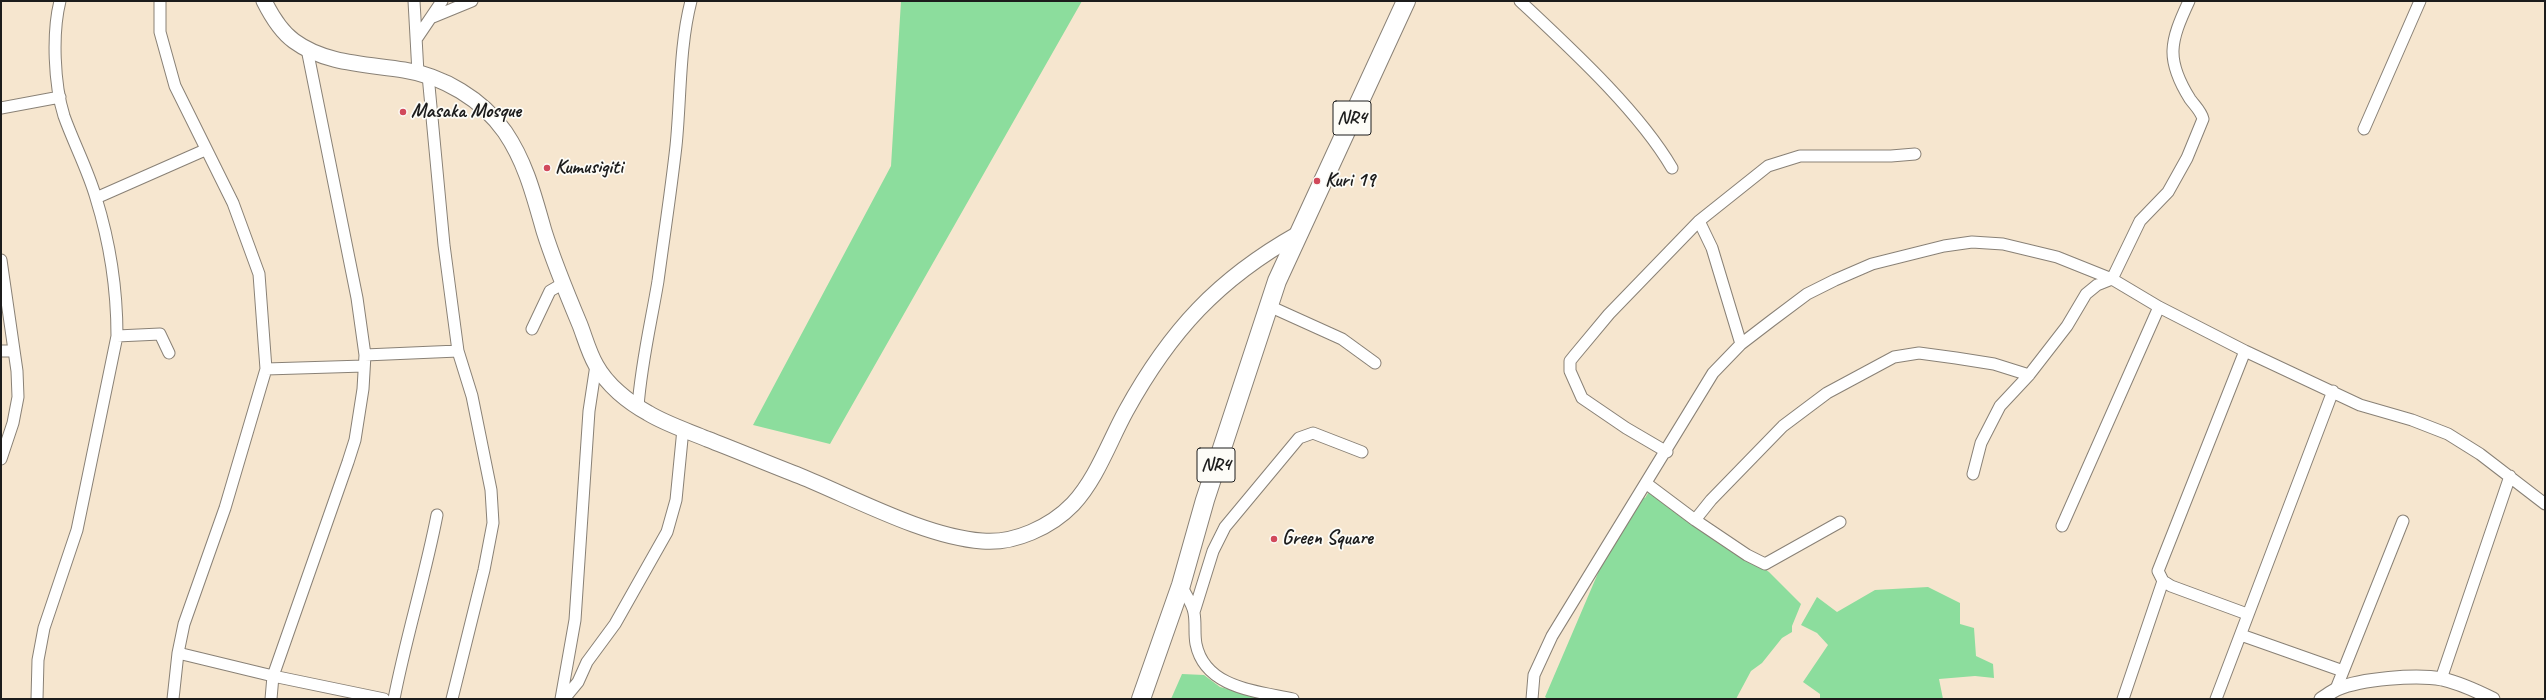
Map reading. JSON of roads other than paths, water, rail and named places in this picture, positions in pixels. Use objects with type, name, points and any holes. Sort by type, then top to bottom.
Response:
[{"type":"highway","name":"NR4","points":[[1141,699],[1181,585],[1205,500],[1269,306],[1298,234],[1405,1]]},
{"type":"main road","points":[[264,1],[273,19],[291,39],[307,49],[350,63],[423,74],[456,88],[473,99],[492,115],[506,134],[526,169],[562,284],[596,365],[614,388],[638,407],[683,429],[881,511],[945,533],[986,542],[1007,540],[1029,533],[1056,519],[1072,505],[1085,488],[1138,390],[1171,339],[1187,320],[1218,290],[1262,254],[1298,234]]},
{"type":"street","points":[[36,699],[38,660],[44,628],[77,530],[117,336],[114,274],[96,198],[64,114],[60,97],[55,48],[57,14],[60,1]]},
{"type":"street","points":[[160,1],[160,32],[175,86],[205,150],[233,203],[258,274],[266,369],[248,434],[204,574],[184,624],[178,653],[173,699]]},
{"type":"street","points":[[414,1],[417,38],[423,74],[458,351],[472,396],[491,490],[493,523],[484,570],[452,699]]},
{"type":"street","points":[[417,38],[433,17],[442,1]]},
{"type":"street","points":[[433,17],[472,1]]},
{"type":"street","points":[[638,407],[646,339],[658,282],[668,208],[676,146],[684,32],[691,1]]},
{"type":"street","points":[[1520,1],[1562,41],[1616,97],[1660,147],[1672,168]]},
{"type":"street","points":[[1973,474],[1982,443],[1997,412],[2029,375],[2067,326],[2086,294],[2097,285],[2112,279],[2140,221],[2168,192],[2187,158],[2203,119],[2202,113],[2190,99],[2171,56],[2173,43],[2189,1]]},
{"type":"street","points":[[2364,129],[2420,1]]},
{"type":"street","points":[[271,699],[273,676],[355,440],[363,389],[365,361],[347,244],[307,49]]},
{"type":"street","points":[[1,108],[60,97]]},
{"type":"street","points":[[96,198],[205,150]]},
{"type":"street","points":[[1666,452],[1626,428],[1582,398],[1569,367],[1574,356],[1610,314],[1699,221],[1768,166],[1782,160],[1800,156],[1891,156],[1914,154]]},
{"type":"street","points":[[1699,221],[1712,248],[1741,344]]},
{"type":"street","points":[[1532,699],[1534,674],[1552,636],[1647,484],[1686,415],[1713,373],[1741,344],[1807,294],[1872,264],[1944,246],[1972,242],[2028,249],[2057,257],[2112,279],[2159,307],[2244,351],[2333,391],[2360,405],[2412,420],[2448,434],[2510,476],[2545,504]]},
{"type":"street","points":[[1,260],[17,371],[18,397],[13,423],[1,459]]},
{"type":"street","points":[[532,329],[550,291],[562,284]]},
{"type":"street","points":[[1269,306],[1342,339],[1375,364]]},
{"type":"street","points":[[2062,526],[2159,307]]},
{"type":"street","points":[[117,336],[160,334],[163,336],[169,353]]},
{"type":"street","points":[[1,351],[13,351]]},
{"type":"street","points":[[266,369],[365,361],[458,351]]},
{"type":"street","points":[[2244,351],[2158,571],[2163,581],[2247,614]]},
{"type":"street","points":[[1696,520],[1711,500],[1783,426],[1827,393],[1894,357],[1919,353],[1994,364],[2029,375]]},
{"type":"street","points":[[563,699],[575,620],[589,411],[596,365]]},
{"type":"street","points":[[2216,699],[2241,635],[2247,614],[2333,391]]},
{"type":"street","points":[[563,699],[578,682],[587,662],[615,624],[667,532],[676,500],[683,429]]},
{"type":"street","points":[[1293,699],[1230,684],[1217,677],[1205,666],[1196,644],[1194,612],[1213,551],[1225,528],[1299,438],[1313,433],[1362,452]]},
{"type":"street","points":[[2441,679],[2510,476]]},
{"type":"street","points":[[1647,484],[1747,555],[1765,564],[1840,522]]},
{"type":"street","points":[[394,699],[404,648],[430,553],[437,515]]},
{"type":"street","points":[[2336,689],[2403,521]]},
{"type":"street","points":[[2124,699],[2163,581]]},
{"type":"street","points":[[1181,585],[1194,612]]},
{"type":"street","points":[[2241,635],[2343,671]]},
{"type":"street","points":[[178,653],[273,676],[384,699]]},
{"type":"street","points":[[2321,699],[2336,689],[2368,681],[2441,679],[2472,688],[2493,699]]},
{"type":"place","name":"Masaka Mosque","points":[[403,112]]},
{"type":"place","name":"Kumusigiti","points":[[547,168]]},
{"type":"place","name":"Kuri 19","points":[[1317,181]]},
{"type":"place","name":"Green Square","points":[[1274,539]]}]
